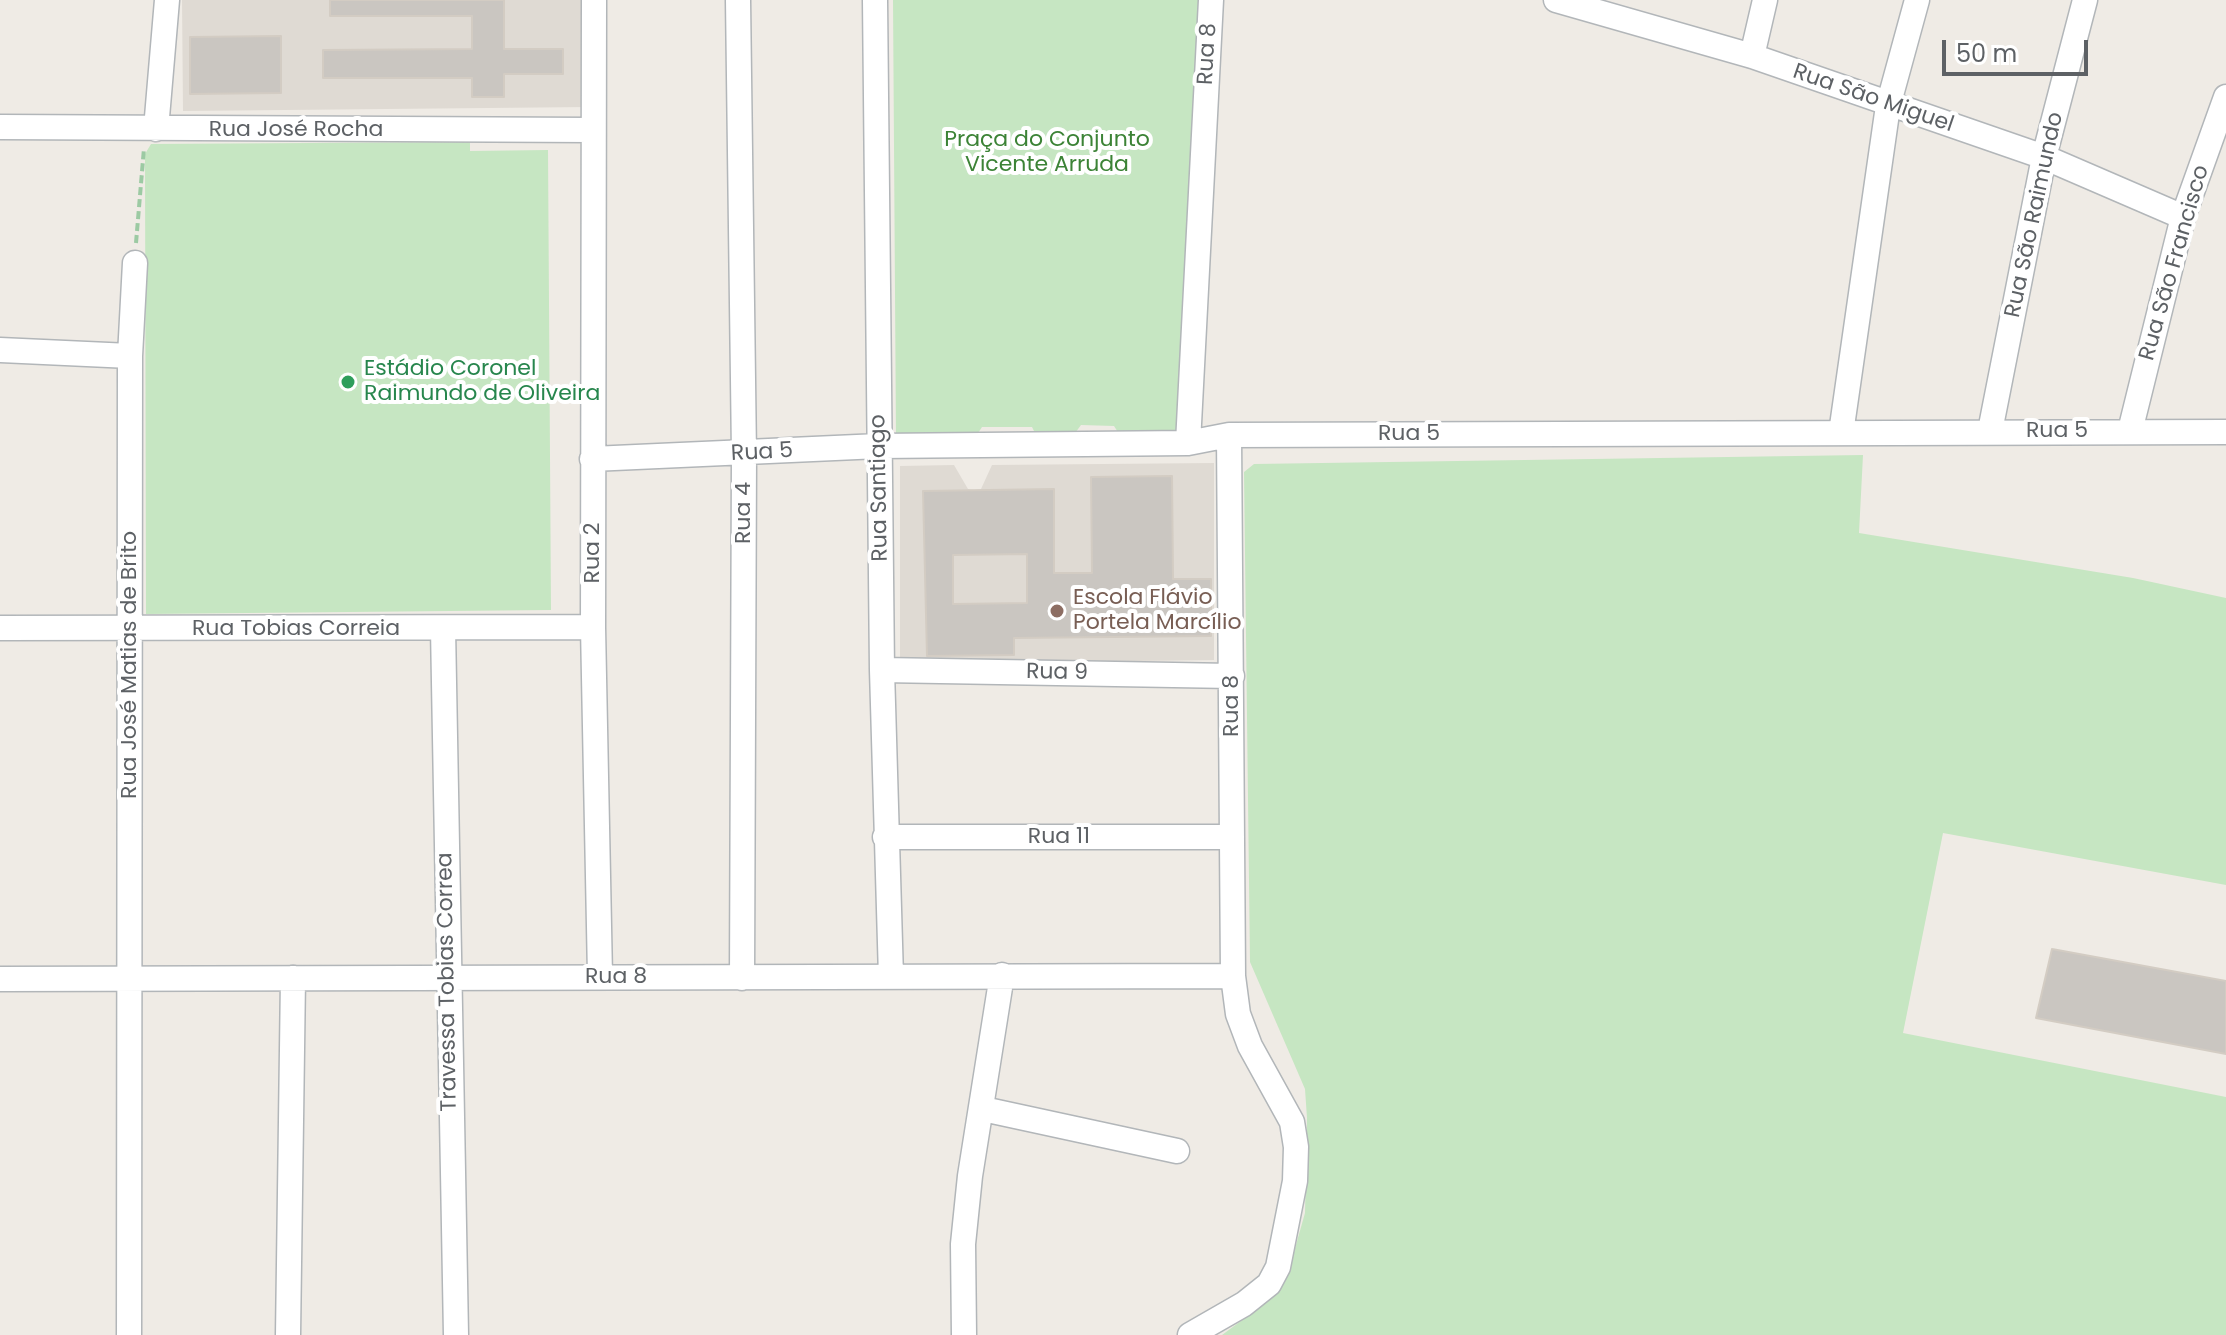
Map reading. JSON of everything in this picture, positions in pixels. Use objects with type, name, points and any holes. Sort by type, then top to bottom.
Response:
[{"type":"street","points":[[156,129],[167,0]]},
{"type":"street","name":"Rua 2","points":[[594,0],[591,130],[593,627],[600,976]]},
{"type":"street","name":"Rua 4","points":[[738,0],[744,455],[742,978]]},
{"type":"street","name":"Rua Santiago","points":[[875,0],[882,670],[891,977]]},
{"type":"street","name":"Rua 8","points":[[1188,443],[1211,0]]},
{"type":"street","name":"Rua São Miguel","points":[[1556,0],[1752,56],[1888,106],[2044,157],[2183,217]]},
{"type":"street","points":[[1752,56],[1765,0]]},
{"type":"street","points":[[1841,433],[1888,106],[1917,0]]},
{"type":"street","name":"Rua São Raimundo","points":[[1990,431],[2044,157],[2085,0]]},
{"type":"street","name":"Rua São Francisco","points":[[2130,431],[2183,217],[2226,97]]},
{"type":"street","name":"Rua José Rocha","points":[[0,127],[591,130]]},
{"type":"street","name":"Rua José Matias de Brito","points":[[129,1335],[130,356],[135,263]]},
{"type":"street","points":[[0,350],[130,356]]},
{"type":"street","name":"Rua 5","points":[[592,459],[744,455],[879,446],[1188,443],[1229,435],[2226,432]]},
{"type":"street","name":"Rua 8","points":[[1190,1335],[1244,1304],[1269,1284],[1278,1267],[1295,1181],[1296,1147],[1292,1122],[1250,1046],[1238,1014],[1233,976],[1229,435]]},
{"type":"street","name":"Rua Tobias Correia","points":[[0,628],[593,627]]},
{"type":"street","name":"Travessa Tobias Correa","points":[[443,628],[447,977],[456,1335]]},
{"type":"street","name":"Rua 9","points":[[882,670],[1232,676]]},
{"type":"street","name":"Rua 11","points":[[885,837],[1232,837]]},
{"type":"street","points":[[964,1335],[963,1244],[970,1176],[1002,975]]},
{"type":"street","name":"Rua 8","points":[[0,979],[1233,976]]},
{"type":"street","points":[[288,1335],[293,978]]},
{"type":"street","points":[[983,1109],[1177,1151]]},
{"type":"path","points":[[135,263],[141,159],[156,129]]},
{"type":"shaded area","points":[[182,0],[588,0],[589,107],[183,111]]},
{"type":"shaded area","name":"Escola Flávio Portela Marcílio","points":[[1214,463],[1214,660],[900,664],[900,466],[954,465],[968,489],[974,490],[981,489],[992,465]]},
{"type":"green space","name":"Praça do Conjunto Vicente Arruda","points":[[893,0],[1209,0],[1181,434],[1123,440],[1114,426],[1081,425],[1070,440],[1039,441],[1032,427],[982,427],[973,441],[896,438]]},
{"type":"green space","name":"Estádio Coronel Raimundo de Oliveira","points":[[470,142],[470,151],[548,150],[551,610],[146,614],[145,154],[151,144]]},
{"type":"green space","points":[[1863,455],[1859,533],[2133,578],[2226,598],[2226,885],[1943,833],[1903,1033],[2226,1097],[2226,1335],[1222,1335],[1249,1315],[1288,1273],[1305,1213],[1305,1089],[1250,962],[1244,472],[1254,464]]},
{"type":"building","points":[[330,0],[504,0],[504,49],[563,49],[563,74],[504,74],[504,97],[472,97],[472,78],[323,78],[323,50],[472,49],[472,16],[330,16]]},
{"type":"building","points":[[281,36],[281,93],[190,94],[190,37]]},
{"type":"building","points":[[1172,476],[1173,579],[1211,579],[1211,636],[1014,638],[1014,655],[927,656],[923,491],[1054,489],[1054,573],[1092,573],[1091,477]],"holes":[[[1027,554],[1027,603],[953,604],[953,555]]]},
{"type":"building","points":[[2052,949],[2226,981],[2226,1054],[2036,1018]]},
{"type":"place","name":"Estádio Coronel Raimundo de Oliveira","points":[[348,382]]},
{"type":"place","name":"Escola Flávio Portela Marcílio","points":[[1057,611]]}]
